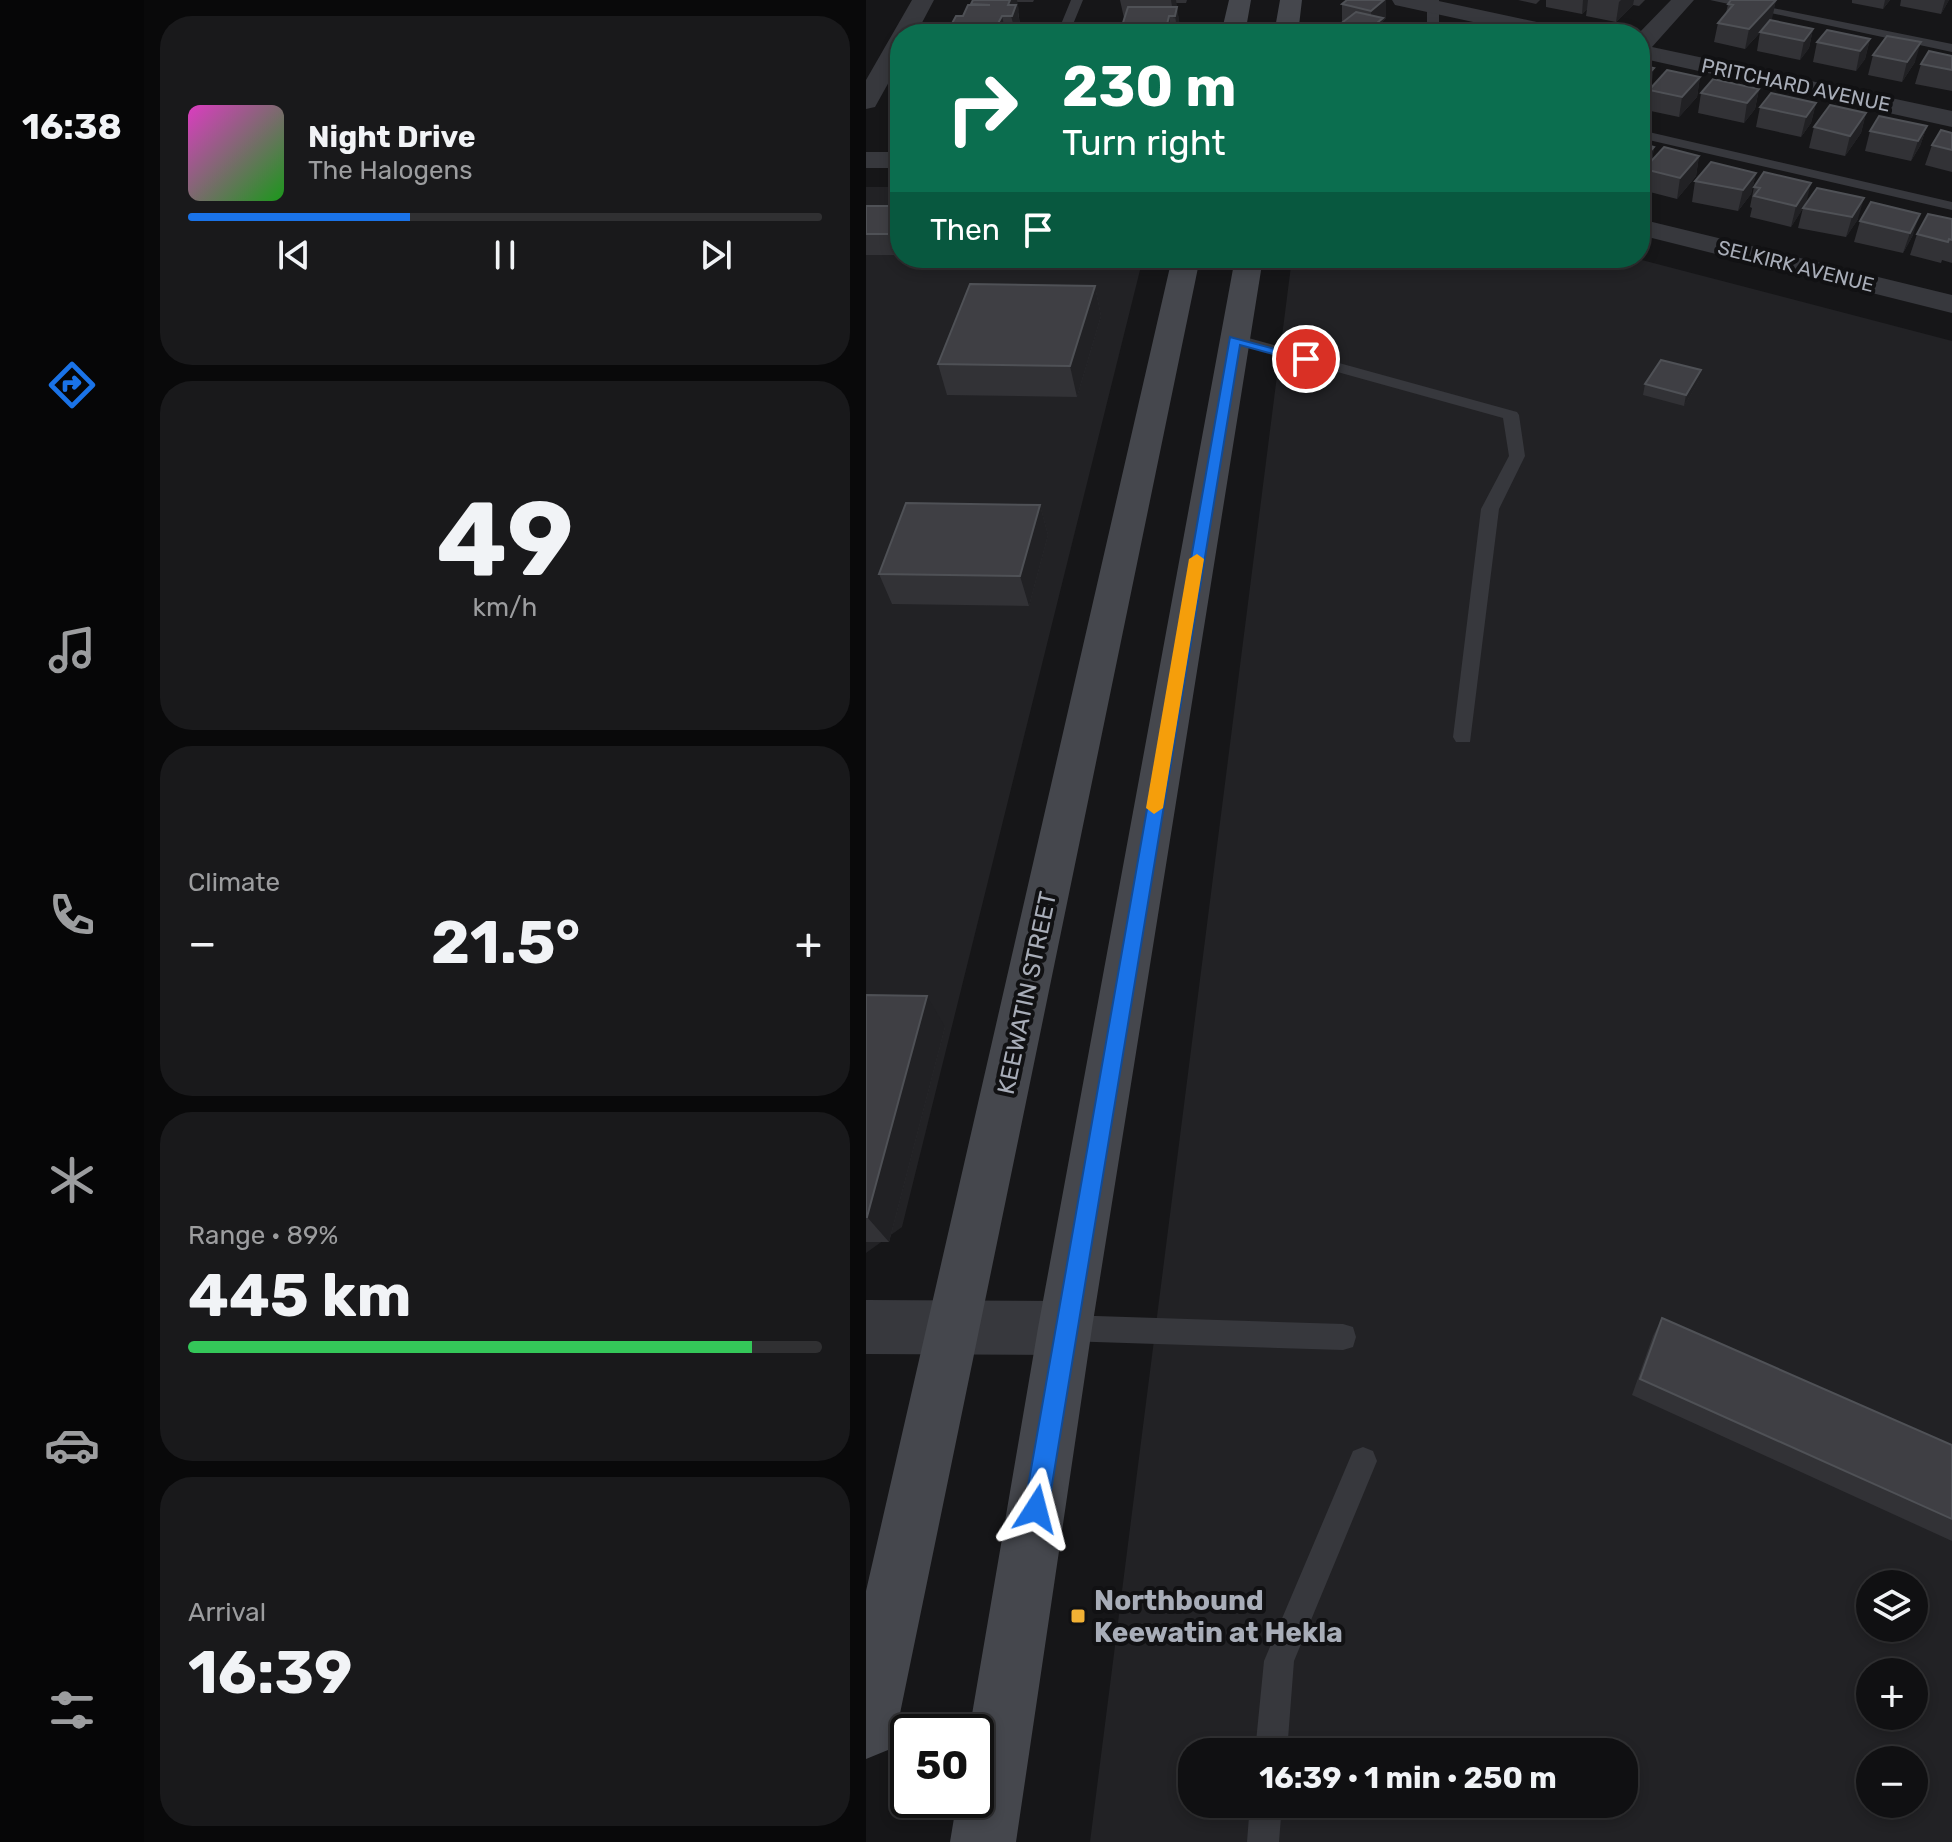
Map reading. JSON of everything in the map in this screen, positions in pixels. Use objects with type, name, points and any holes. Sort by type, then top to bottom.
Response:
[{"type":"main road","points":[[1235,24],[1240,0]]},
{"type":"main road","points":[[1287,24],[1291,0]]},
{"type":"main road","name":"KEEWATIN STREET","points":[[866,1728],[1184,268]]},
{"type":"main road","points":[[983,1842],[1065,1328],[1247,268]]},
{"type":"street","points":[[910,24],[923,0]]},
{"type":"street","points":[[1403,0],[1433,3],[1519,24]]},
{"type":"street","points":[[1650,38],[1683,0]]},
{"type":"street","name":"PRITCHARD AVENUE","points":[[1650,51],[1952,119]]},
{"type":"street","points":[[866,102],[890,59]]},
{"type":"street","points":[[866,160],[890,160]]},
{"type":"street","name":"SELKIRK AVENUE","points":[[1650,229],[1952,304]]},
{"type":"street","points":[[866,1327],[1065,1328]]},
{"type":"lane","points":[[1067,24],[1077,0]]},
{"type":"lane","points":[[1716,0],[1952,48]]},
{"type":"lane","points":[[1433,3],[1433,24]]},
{"type":"lane","points":[[1650,136],[1952,206]]},
{"type":"lane","points":[[1234,339],[1511,415],[1517,456],[1490,509],[1463,737]]},
{"type":"lane","points":[[1065,1328],[1343,1337]]},
{"type":"lane","points":[[1272,1738],[1279,1661],[1363,1461]]},
{"type":"lane","points":[[1263,1842],[1265,1818]]},
{"type":"shaded area","points":[[866,187],[890,187],[890,268],[1141,268],[902,1227],[866,1253]]},
{"type":"shaded area","points":[[1650,262],[1952,341],[1952,1842],[1090,1842],[1291,268],[1650,268]]},
{"type":"building","points":[[973,0],[1010,0],[1008,5],[1016,5],[1012,16],[1002,16],[998,24],[952,24],[956,16],[963,16],[968,5],[990,5],[971,4]]},
{"type":"building","points":[[1347,0],[1384,0],[1371,11],[1342,4]]},
{"type":"building","points":[[1731,0],[1776,0],[1749,29],[1718,23],[1733,5],[1728,4]]},
{"type":"building","points":[[1128,7],[1177,7],[1175,16],[1169,16],[1167,24],[1123,24]]},
{"type":"building","points":[[1356,12],[1383,18],[1376,24],[1340,24]]},
{"type":"building","points":[[1770,20],[1813,29],[1804,41],[1760,32]]},
{"type":"building","points":[[1827,30],[1870,39],[1860,51],[1817,42]]},
{"type":"building","points":[[1887,36],[1921,42],[1907,62],[1873,55]]},
{"type":"building","points":[[1929,51],[1952,56],[1952,70],[1921,64]]},
{"type":"building","points":[[1667,70],[1700,77],[1682,97],[1650,89]]},
{"type":"building","points":[[1713,79],[1759,89],[1747,103],[1701,93]]},
{"type":"building","points":[[1771,93],[1816,103],[1806,117],[1760,107]]},
{"type":"building","points":[[1830,105],[1866,113],[1850,136],[1814,127]]},
{"type":"building","points":[[1879,116],[1927,126],[1918,141],[1870,131]]},
{"type":"building","points":[[1941,130],[1952,133],[1952,150],[1932,145]]},
{"type":"building","points":[[1664,147],[1699,156],[1680,178],[1650,170],[1650,162]]},
{"type":"building","points":[[1711,162],[1756,173],[1743,190],[1695,181]]},
{"type":"building","points":[[1764,172],[1811,183],[1796,206],[1754,196],[1760,188],[1754,187]]},
{"type":"building","points":[[1817,188],[1864,198],[1852,217],[1803,208]]},
{"type":"building","points":[[1871,202],[1920,214],[1910,233],[1860,221]]},
{"type":"building","points":[[866,206],[890,206],[890,234],[866,234]]},
{"type":"building","points":[[1928,214],[1952,219],[1952,240],[1948,242],[1917,234]]},
{"type":"building","points":[[970,284],[1095,286],[1070,366],[938,364]]},
{"type":"building","points":[[1661,360],[1701,370],[1686,395],[1645,384]]},
{"type":"building","points":[[906,503],[1040,505],[1020,576],[879,574]]},
{"type":"building","points":[[866,995],[927,996],[867,1217],[866,1217]]},
{"type":"building","points":[[1662,1318],[1952,1445],[1952,1519],[1640,1379]]},
{"type":"slow traffic","points":[[1154,808],[1197,559]]},
{"type":"place","name":"Northbound Keewatin at Hekla","points":[[1078,1616]]},
{"type":"route","points":[[1036,1509],[1234,339],[1306,359]]}]
